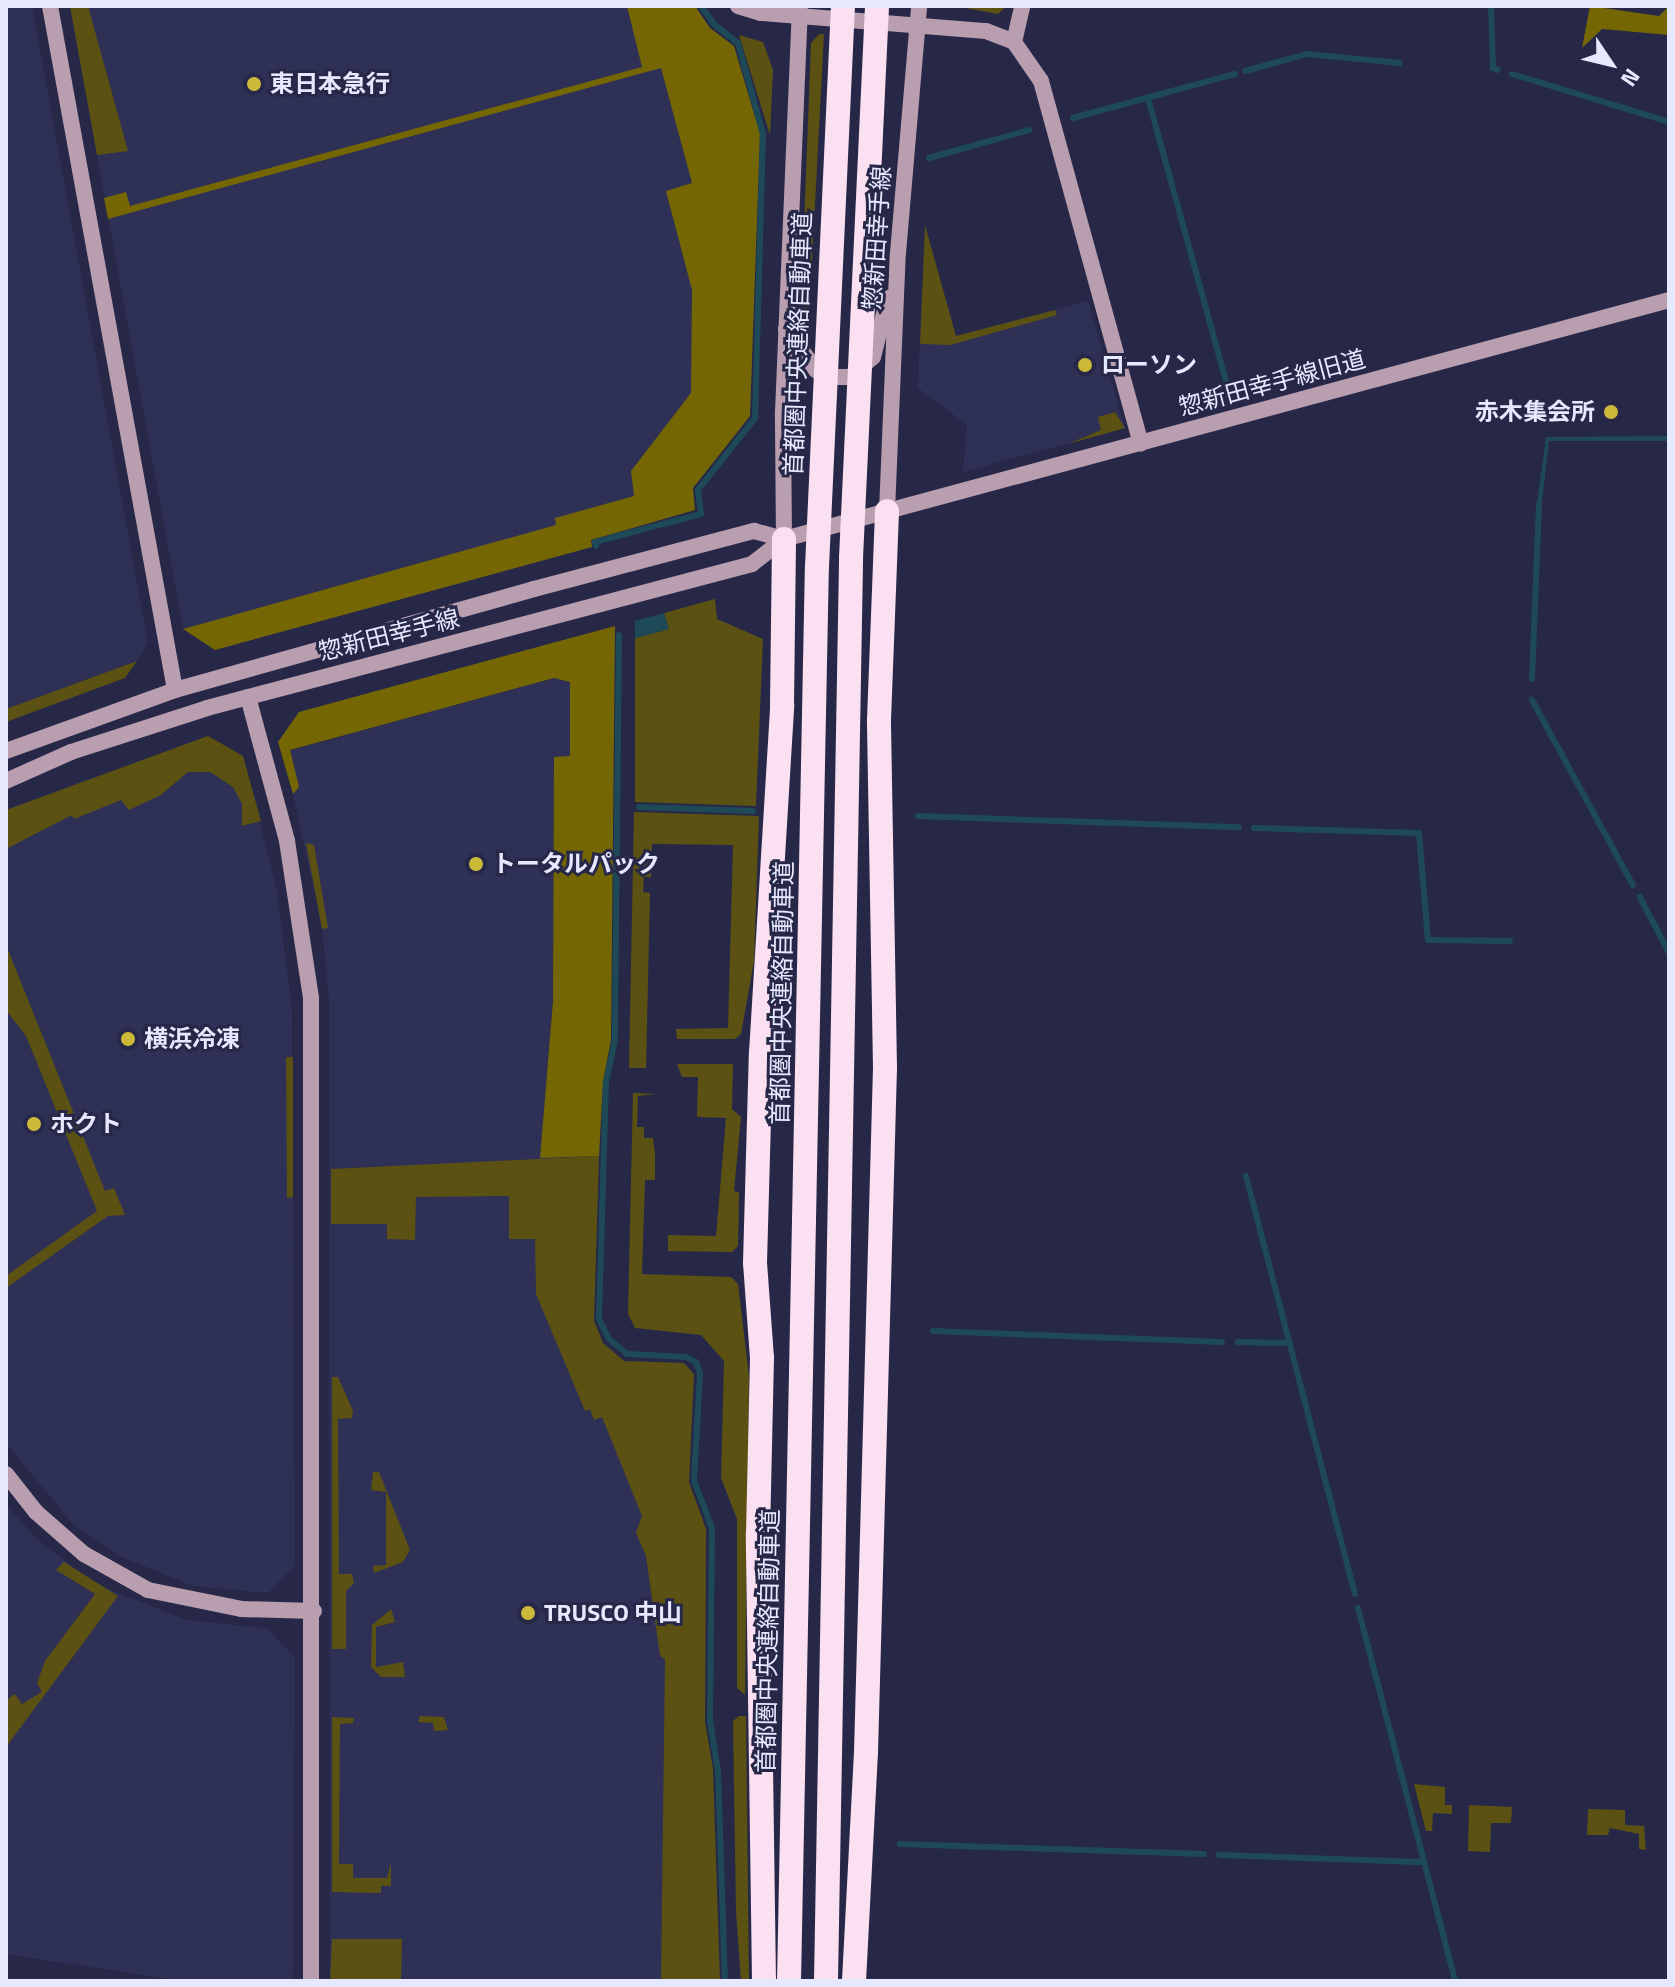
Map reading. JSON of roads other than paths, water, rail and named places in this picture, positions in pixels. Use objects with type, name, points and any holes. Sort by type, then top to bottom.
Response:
[{"type":"highway","name":"首都圏中央連絡自動車道","points":[[789,1981],[817,567],[843,6]]},
{"type":"highway","points":[[826,1981],[851,558],[877,6]]},
{"type":"highway","points":[[854,1981],[873,1536],[885,1068],[879,720],[887,511]]},
{"type":"highway","points":[[764,1981],[758,1534],[762,1358],[755,1263],[761,1053],[782,705],[784,539]]},
{"type":"street","points":[[50,6],[175,690]]},
{"type":"street","points":[[738,6],[986,31],[1014,42],[1041,81],[1141,443]]},
{"type":"street","name":"惣新田幸手線","points":[[6,781],[123,734],[248,697],[752,564],[784,539],[887,511],[898,253],[919,6]]},
{"type":"street","points":[[1014,42],[1022,6]]},
{"type":"street","points":[[784,539],[786,329],[800,11]]},
{"type":"street","points":[[786,329],[816,370],[844,378],[865,369],[882,328],[898,253]]},
{"type":"street","name":"惣新田幸手線旧道","points":[[887,511],[1669,300]]},
{"type":"street","name":"惣新田幸手線","points":[[6,751],[175,690],[744,533],[784,539]]},
{"type":"street","points":[[248,697],[289,849],[311,998],[314,1611],[311,1981]]},
{"type":"street","points":[[6,1474],[36,1512],[84,1554],[148,1590],[241,1609],[314,1611]]},
{"type":"waterway","points":[[596,546],[595,542],[701,514],[698,490],[755,418],[763,134],[738,43],[714,24],[701,6]]},
{"type":"waterway","points":[[1491,6],[1493,68],[1498,70]]},
{"type":"waterway","points":[[1245,71],[1307,54],[1400,63]]},
{"type":"waterway","points":[[1073,118],[1235,74]]},
{"type":"waterway","points":[[1512,74],[1669,122]]},
{"type":"waterway","points":[[1148,98],[1231,399]]},
{"type":"waterway","points":[[929,158],[1029,130]]},
{"type":"waterway","points":[[1532,679],[1539,503]]},
{"type":"waterway","points":[[619,635],[615,1040],[606,1082],[599,1319],[609,1339],[627,1354],[686,1357],[696,1362],[700,1373],[694,1481],[712,1528],[710,1721],[718,1771],[725,1981]]},
{"type":"waterway","points":[[1532,700],[1633,885]]},
{"type":"waterway","points":[[639,807],[753,811]]},
{"type":"waterway","points":[[918,816],[1239,827]]},
{"type":"waterway","points":[[1254,828],[1419,833],[1428,940],[1510,941]]},
{"type":"waterway","points":[[1640,897],[1669,953]]},
{"type":"waterway","points":[[1246,1176],[1355,1594]]},
{"type":"waterway","points":[[933,1331],[1222,1342]]},
{"type":"waterway","points":[[1238,1342],[1290,1343]]},
{"type":"waterway","points":[[1358,1608],[1455,1981]]},
{"type":"waterway","points":[[900,1844],[1204,1854]]},
{"type":"waterway","points":[[1219,1855],[1424,1862]]},
{"type":"place","name":"東日本急行","points":[[254,84]]},
{"type":"place","name":"ローソン","points":[[1085,365]]},
{"type":"place","name":"赤木集会所","points":[[1611,412]]},
{"type":"place","name":"トータルパック","points":[[476,864]]},
{"type":"place","name":"横浜冷凍","points":[[128,1039]]},
{"type":"place","name":"ホクト","points":[[34,1124]]},
{"type":"place","name":"TRUSCO 中山","points":[[528,1613]]}]
